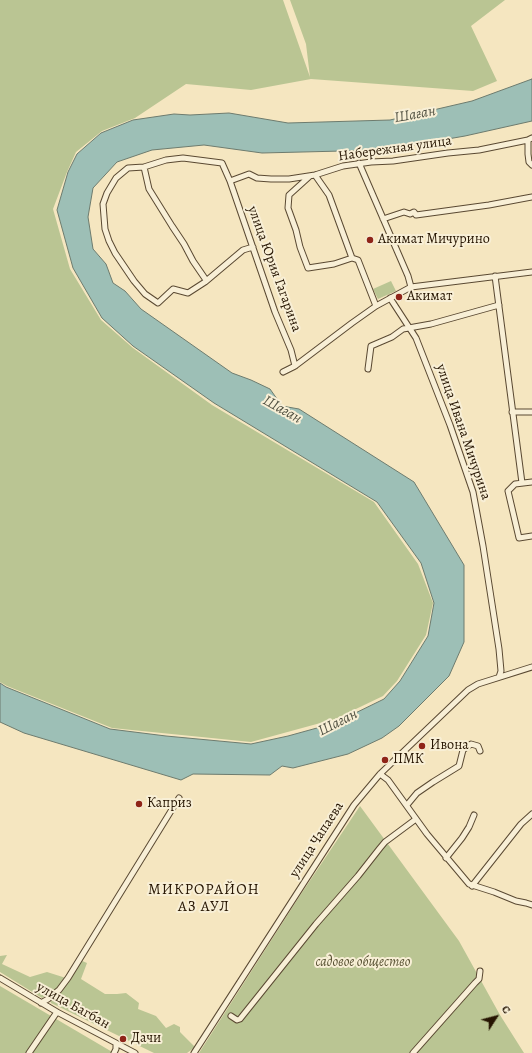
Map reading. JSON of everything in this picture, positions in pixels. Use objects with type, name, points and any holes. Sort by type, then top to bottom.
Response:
[{"type":"street","name":"Набережная улица","points":[[230,181],[249,174],[257,178],[289,179],[312,175],[358,163],[393,161],[479,150],[530,139]]},
{"type":"street","points":[[530,139],[528,154],[529,162],[532,165]]},
{"type":"street","points":[[230,181],[222,163],[183,158],[166,160],[144,167],[128,168],[116,178],[107,193],[103,204],[105,229],[115,254],[134,281],[145,294],[158,303],[173,289],[188,293],[204,282],[242,250],[253,247]]},
{"type":"street","points":[[358,163],[408,276],[411,286]]},
{"type":"street","points":[[144,167],[149,189],[206,280]]},
{"type":"street","points":[[352,258],[329,195],[312,175],[289,195],[288,208],[308,268],[334,264],[352,258],[358,260],[376,306]]},
{"type":"street","name":"улица Юрия Гагарина","points":[[230,181],[275,312],[291,350],[295,366]]},
{"type":"street","points":[[383,219],[404,212],[410,214],[414,212],[416,215],[489,205],[532,197]]},
{"type":"street","points":[[283,372],[295,366],[352,322],[411,286],[532,272]]},
{"type":"street","points":[[495,276],[522,483]]},
{"type":"street","name":"улица Ивана Мичурина","points":[[390,298],[416,338],[448,418],[473,492],[500,656],[501,671],[499,677]]},
{"type":"street","points":[[368,369],[371,346],[392,337],[403,329],[431,324],[499,305]]},
{"type":"street","points":[[512,412],[532,412]]},
{"type":"street","points":[[532,482],[515,484],[508,491],[519,538],[532,536]]},
{"type":"street","name":"улица Чапаева","points":[[194,1053],[354,805],[380,774],[468,690],[478,684],[532,667]]},
{"type":"street","points":[[406,805],[417,793],[459,766],[463,750],[471,744],[478,746],[480,751]]},
{"type":"street","points":[[380,774],[388,780],[446,858],[469,884],[516,901],[532,905]]},
{"type":"street","points":[[42,1003],[54,994],[68,978],[179,798]]},
{"type":"street","points":[[472,886],[521,824],[532,814]]},
{"type":"street","points":[[446,858],[462,838],[474,815]]},
{"type":"street","points":[[231,1016],[237,1020],[240,1020],[316,924],[358,876],[385,842],[416,818]]},
{"type":"street","points":[[413,1053],[479,979],[480,972]]},
{"type":"street","name":"улица Багбан","points":[[0,978],[57,1012],[135,1053]]},
{"type":"street","points":[[29,1053],[57,1012]]},
{"type":"street","points":[[114,1053],[116,1044]]},
{"type":"green space","points":[[0,0],[283,0],[310,77],[306,44],[290,0],[505,0],[471,26],[497,81],[473,91],[311,79],[251,90],[186,84],[135,118],[102,131],[76,152],[53,209],[70,269],[101,320],[133,348],[212,405],[374,502],[418,564],[433,603],[426,635],[397,681],[383,696],[335,719],[251,742],[112,728],[0,682]]},
{"type":"green space","points":[[391,281],[396,291],[378,299],[373,289]]},
{"type":"green space","name":"садовое общество","points":[[360,806],[459,941],[500,1015],[524,1053],[199,1053],[299,897]]},
{"type":"green space","points":[[7,955],[2,964],[30,977],[47,972],[69,979],[80,960],[87,963],[81,979],[105,994],[126,993],[139,1003],[138,1009],[156,1016],[166,1028],[174,1024],[180,1027],[180,1032],[195,1047],[187,1053],[154,1053],[51,1003],[50,993],[42,998],[0,972],[0,956]]},
{"type":"green space","points":[[0,986],[114,1053],[0,1053]]},
{"type":"water","name":"Шаған","points":[[532,79],[532,121],[465,136],[383,150],[262,153],[204,145],[152,150],[117,162],[93,188],[88,217],[93,249],[106,264],[113,283],[125,291],[141,309],[232,373],[270,389],[282,406],[299,409],[414,482],[464,565],[464,642],[449,676],[399,726],[382,738],[348,754],[293,768],[282,766],[270,775],[193,774],[181,780],[24,733],[0,722],[0,683],[6,687],[110,729],[251,744],[288,736],[335,723],[384,699],[400,681],[428,636],[434,603],[421,563],[377,502],[214,403],[133,346],[102,318],[73,268],[57,210],[68,172],[77,154],[101,133],[133,120],[174,114],[190,115],[229,113],[288,123],[390,120],[472,101]]},
{"type":"place","name":"Акимат Мичурино","points":[[370,240]]},
{"type":"place","name":"Акимат","points":[[399,297]]},
{"type":"place","name":"Ивона","points":[[422,746]]},
{"type":"place","name":"ПМК","points":[[385,760]]},
{"type":"place","name":"Каприз","points":[[139,804]]},
{"type":"place","name":"Дачи","points":[[123,1039]]},
{"type":"district","name":"МИКРОРАЙОН АЗ АУЛ","points":[[204,898]]}]
